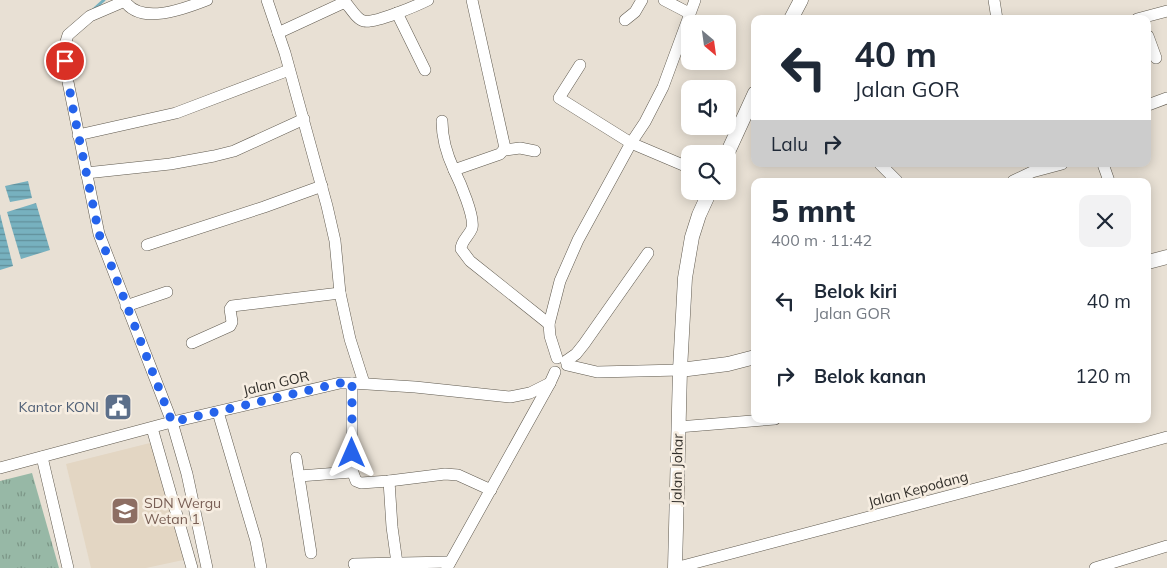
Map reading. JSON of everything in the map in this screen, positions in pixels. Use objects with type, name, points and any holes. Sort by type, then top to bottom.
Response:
[{"type":"street","points":[[207,0],[173,11],[155,13],[134,11],[128,7],[125,1],[90,16],[65,41],[64,48],[68,82],[99,234],[187,474],[208,568]]},
{"type":"street","points":[[267,0],[304,119],[335,242],[340,293],[358,383],[352,472],[356,481],[361,483],[389,481],[445,474],[458,475],[491,490]]},
{"type":"street","points":[[278,33],[345,1],[364,21],[369,21],[397,13],[428,0]]},
{"type":"street","points":[[472,0],[505,150]]},
{"type":"street","points":[[625,20],[635,12],[642,0]]},
{"type":"street","points":[[664,0],[689,13]]},
{"type":"street","points":[[354,564],[397,562],[448,565],[555,372],[560,374],[564,372],[563,361],[550,336],[549,324],[560,281],[578,240],[663,87],[695,0]]},
{"type":"street","points":[[793,15],[801,0]]},
{"type":"street","points":[[994,0],[996,15]]},
{"type":"street","points":[[1151,15],[1167,11]]},
{"type":"street","points":[[397,13],[425,70]]},
{"type":"street","points":[[1151,44],[1156,58]]},
{"type":"street","points":[[580,65],[559,98],[631,143],[681,164]]},
{"type":"street","points":[[78,135],[176,113],[289,70]]},
{"type":"street","points":[[1151,104],[1167,98]]},
{"type":"street","points":[[731,145],[751,102]]},
{"type":"street","points":[[86,173],[170,164],[214,156],[234,151],[304,119]]},
{"type":"street","points":[[442,121],[447,155],[472,220],[471,231],[462,243],[461,249],[470,260],[549,324]]},
{"type":"street","points":[[454,170],[500,154],[505,150],[520,148],[535,151]]},
{"type":"street","points":[[883,167],[893,178]]},
{"type":"street","points":[[1019,178],[1051,167]]},
{"type":"street","points":[[147,245],[322,186]]},
{"type":"street","name":"Jalan Johar","points":[[675,568],[678,427],[685,278],[692,237],[706,200]]},
{"type":"street","points":[[563,361],[576,354],[584,344],[648,253]]},
{"type":"street","points":[[1151,261],[1167,257]]},
{"type":"street","points":[[126,306],[167,292]]},
{"type":"street","points":[[192,343],[230,326],[232,322],[230,309],[232,306],[340,293]]},
{"type":"street","points":[[563,361],[597,372],[680,370],[728,364],[751,358]]},
{"type":"street","name":"Jalan GOR","points":[[0,468],[169,423],[340,383],[510,397],[530,393],[550,383]]},
{"type":"street","points":[[218,412],[256,541],[261,568]]},
{"type":"street","points":[[678,427],[751,421]]},
{"type":"street","points":[[152,428],[192,568]]},
{"type":"street","name":"Jalan Kepodang","points":[[675,568],[1167,437]]},
{"type":"street","points":[[42,457],[68,568]]},
{"type":"street","points":[[296,458],[311,553]]},
{"type":"street","points":[[299,476],[352,472]]},
{"type":"street","points":[[389,481],[392,527],[397,562]]},
{"type":"street","points":[[1095,568],[1167,546]]},
{"type":"shaded area","name":"SDN Wergu Wetan 1","points":[[150,443],[188,559],[146,568],[91,568],[66,464]]},
{"type":"green space","points":[[32,473],[59,568],[0,568],[0,481]]},
{"type":"water","points":[[28,181],[32,198],[10,202],[5,186]]},
{"type":"water","points":[[36,203],[50,250],[21,259],[7,212]]},
{"type":"water","points":[[0,214],[13,266],[0,270]]},
{"type":"waterway","points":[[94,9],[104,0]]},
{"type":"place","name":"Kantor KONI","points":[[118,407]]},
{"type":"place","name":"SDN Wergu Wetan 1","points":[[125,511]]},
{"type":"route","points":[[65,61],[88,186],[99,234],[172,422],[340,383],[352,382],[352,453]]}]
